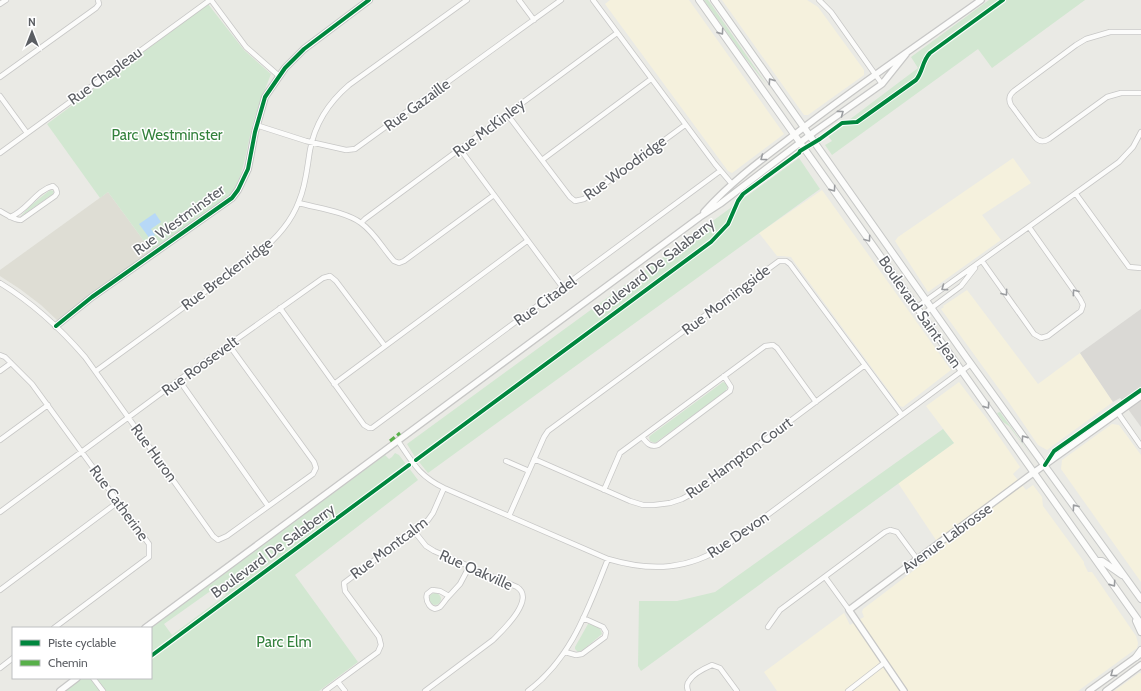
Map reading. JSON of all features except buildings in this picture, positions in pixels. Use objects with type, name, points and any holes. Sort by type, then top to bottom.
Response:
[{"type":"main road","name":"Boulevard Saint-Jean","points":[[699,0],[1141,624]]},
{"type":"main road","name":"Boulevard Saint-Jean","points":[[714,0],[971,364],[1141,599]]},
{"type":"main road","points":[[1097,561],[1102,560],[1108,566],[1126,577]]},
{"type":"main road","points":[[1129,607],[1141,632]]},
{"type":"street","points":[[0,4],[6,0]]},
{"type":"street","points":[[0,77],[96,8],[99,4],[98,0]]},
{"type":"street","points":[[210,0],[246,47],[279,76]]},
{"type":"street","name":"Rue Chapleau","points":[[0,153],[210,0]]},
{"type":"street","name":"Rue Westminster","points":[[56,326],[92,297],[232,198],[246,176],[256,125],[265,96],[279,76],[304,48],[367,0]]},
{"type":"street","name":"Rue Breckenridge","points":[[96,371],[268,246],[286,226],[299,203],[307,176],[312,142],[323,114],[341,92],[467,0]]},
{"type":"street","points":[[519,0],[534,20]]},
{"type":"street","name":"Rue Gazaille","points":[[256,125],[312,142],[346,150],[355,149],[561,0]]},
{"type":"street","points":[[593,0],[720,171],[732,184]]},
{"type":"street","points":[[819,0],[831,12],[882,84]]},
{"type":"street","name":"Boulevard De Salaberry","points":[[700,217],[748,169],[875,75],[981,0]]},
{"type":"street","points":[[1141,32],[1110,32],[1083,41],[1014,91],[1010,95],[1009,99],[1011,105],[1035,137],[1039,141],[1042,141],[1050,139],[1107,98],[1121,93],[1141,93]]},
{"type":"street","name":"Rue McKinley","points":[[362,223],[365,219],[617,33]]},
{"type":"street","name":"Boulevard De Salaberry","points":[[146,627],[882,84],[906,54]]},
{"type":"street","points":[[542,160],[651,79]]},
{"type":"street","points":[[0,96],[27,133]]},
{"type":"street","name":"Rue Woodridge","points":[[507,114],[570,198],[575,200],[581,200],[685,124]]},
{"type":"street","points":[[917,308],[926,300],[977,265],[1123,159],[1134,145],[1141,132]]},
{"type":"street","points":[[460,149],[562,288]]},
{"type":"street","name":"Rue Citadel","points":[[334,384],[364,425],[369,428],[376,426],[720,171]]},
{"type":"street","points":[[0,211],[10,217],[19,221],[56,196],[56,188],[53,186],[49,187],[36,196],[18,213],[10,217]]},
{"type":"street","points":[[1076,194],[1129,268],[1141,268]]},
{"type":"street","points":[[299,203],[344,216],[362,223],[375,236],[394,261],[402,262],[494,195]]},
{"type":"street","points":[[982,261],[1034,334],[1041,338],[1048,336],[1082,310],[1083,305],[1080,298],[1029,227]]},
{"type":"street","points":[[280,308],[334,384],[527,241]]},
{"type":"street","name":"Rue Morningside","points":[[509,516],[548,431],[779,261],[786,261],[790,264],[902,415]]},
{"type":"street","points":[[922,315],[963,285],[977,265]]},
{"type":"street","name":"Rue Roosevelt","points":[[0,512],[179,380],[323,278],[330,276],[336,281],[385,346]]},
{"type":"street","name":"Rue Huron","points":[[0,282],[28,302],[56,326],[96,371],[128,418],[217,540],[227,536],[313,474],[316,468],[314,462],[229,345]]},
{"type":"street","points":[[604,490],[618,455],[765,346],[773,345],[777,348],[816,402]]},
{"type":"street","name":"Rue Catherine","points":[[0,355],[11,363],[32,384],[149,544],[149,557],[55,627]]},
{"type":"street","points":[[0,371],[11,363]]},
{"type":"street","name":"Rue Devon","points":[[398,441],[423,476],[431,482],[608,560],[635,566],[663,567],[688,563],[708,556],[732,542],[971,364]]},
{"type":"street","name":"Rue Hampton Court","points":[[534,459],[630,501],[648,505],[662,505],[682,499],[695,492],[865,365]]},
{"type":"street","points":[[642,437],[649,445],[658,445],[730,392],[731,387],[724,376]]},
{"type":"street","points":[[179,380],[268,506]]},
{"type":"street","name":"Avenue Labrosse","points":[[849,610],[1141,396]]},
{"type":"street","points":[[0,440],[48,405]]},
{"type":"street","points":[[1118,413],[1141,446]]},
{"type":"street","points":[[506,461],[529,471]]},
{"type":"street","name":"Rue Montcalm","points":[[325,691],[378,652],[382,643],[345,591],[344,583],[432,516],[444,488]]},
{"type":"street","points":[[0,590],[118,502]]},
{"type":"street","name":"Rue Oakville","points":[[414,531],[430,549],[517,587],[522,592],[523,601],[509,624],[493,640],[425,691]]},
{"type":"street","points":[[768,627],[780,610],[888,531],[895,531],[917,559]]},
{"type":"street","points":[[528,691],[538,684],[566,652],[583,618],[608,560]]},
{"type":"street","points":[[448,596],[440,591],[432,590],[427,594],[426,600],[429,605],[434,608],[438,608],[460,584],[469,567]]},
{"type":"street","points":[[825,577],[904,691]]},
{"type":"street","points":[[566,652],[576,655],[582,654],[605,636],[606,632],[603,627],[583,618]]},
{"type":"street","points":[[1089,691],[1139,653]]},
{"type":"street","points":[[0,668],[12,659]]},
{"type":"street","points":[[848,691],[884,663]]},
{"type":"street","points":[[688,691],[687,686],[689,681],[712,665],[720,668],[737,691]]},
{"type":"street","points":[[1106,691],[1141,665]]},
{"type":"street","points":[[60,691],[76,679]]},
{"type":"street","points":[[94,679],[103,691]]},
{"type":"street","points":[[338,682],[345,691]]},
{"type":"shaded area","points":[[610,0],[689,0],[784,134],[732,173],[728,171],[605,4]]},
{"type":"shaded area","points":[[722,0],[807,0],[818,7],[864,70],[864,75],[808,115],[804,115]]},
{"type":"shaded area","points":[[1013,158],[1031,183],[982,215],[1001,240],[928,292],[895,241],[898,237]]},
{"type":"shaded area","points":[[822,190],[951,370],[903,407],[900,406],[791,257],[777,256],[759,233]]},
{"type":"shaded area","points":[[108,192],[152,252],[58,321],[41,305],[0,276],[0,270]]},
{"type":"shaded area","points":[[967,290],[1038,384],[1080,353],[1113,402],[1047,450],[1038,445],[941,309],[944,307],[943,306]]},
{"type":"shaded area","points":[[1141,309],[1141,427],[1120,398],[1113,402],[1080,353]]},
{"type":"shaded area","points":[[959,382],[1020,467],[1013,474],[1026,490],[1033,485],[1042,497],[1043,506],[1084,562],[1088,572],[1092,572],[1136,636],[1138,643],[1137,648],[1078,691],[777,691],[764,672],[844,613],[850,625],[864,617],[862,612],[863,609],[942,549],[898,483],[954,443],[926,406]]},
{"type":"shaded area","points":[[1112,424],[1119,425],[1141,455],[1141,582],[1061,469],[1062,460]]},
{"type":"shaded area","points":[[1141,673],[1141,691],[1114,691]]},
{"type":"green space","points":[[704,0],[708,0],[711,4],[767,85],[743,55]]},
{"type":"green space","points":[[989,0],[1085,0],[992,68],[978,49],[832,155],[825,145],[832,141],[827,135],[918,68],[911,57]]},
{"type":"green space","name":"Parc Westminster","points":[[208,4],[244,50],[271,74],[253,123],[242,172],[228,199],[152,252],[108,192],[100,198],[47,124]]},
{"type":"green space","points":[[799,158],[820,189],[428,473],[407,444]]},
{"type":"green space","points":[[50,190],[54,191],[53,194],[20,217],[30,206]]},
{"type":"green space","points":[[723,382],[728,386],[726,391],[655,443],[650,441],[649,437],[651,435]]},
{"type":"green space","points":[[1000,412],[1033,458],[1009,426],[1003,422],[997,413]]},
{"type":"green space","points":[[943,429],[954,443],[641,671],[638,666],[639,601],[677,601],[715,592]]},
{"type":"green space","name":"Parc Elm","points":[[395,453],[399,455],[418,480],[295,575],[358,662],[319,691],[64,691],[80,679],[152,679],[152,627],[385,455],[389,459]],"holes":[[[219,585],[226,595],[172,635],[164,624]]]},
{"type":"green space","points":[[433,593],[437,593],[441,599],[437,605],[433,605],[429,601],[429,597]]},
{"type":"green space","points":[[588,624],[597,626],[602,634],[583,650],[578,652],[575,647]]},
{"type":"water","points":[[155,213],[161,222],[151,229],[155,235],[150,239],[139,224]]},
{"type":"marked path","points":[[390,441],[400,433]]},
{"type":"cycle path","points":[[56,326],[92,297],[232,198],[238,190],[248,169],[255,132],[265,97],[285,68],[304,49],[369,0]]},
{"type":"cycle path","points":[[416,460],[711,242],[728,224],[738,201],[743,194],[800,151],[842,123],[857,122],[916,80],[920,74],[925,59],[930,53],[1003,0]]},
{"type":"cycle path","points":[[1045,465],[1054,451],[1141,390]]},
{"type":"cycle path","points":[[152,655],[409,465]]}]
